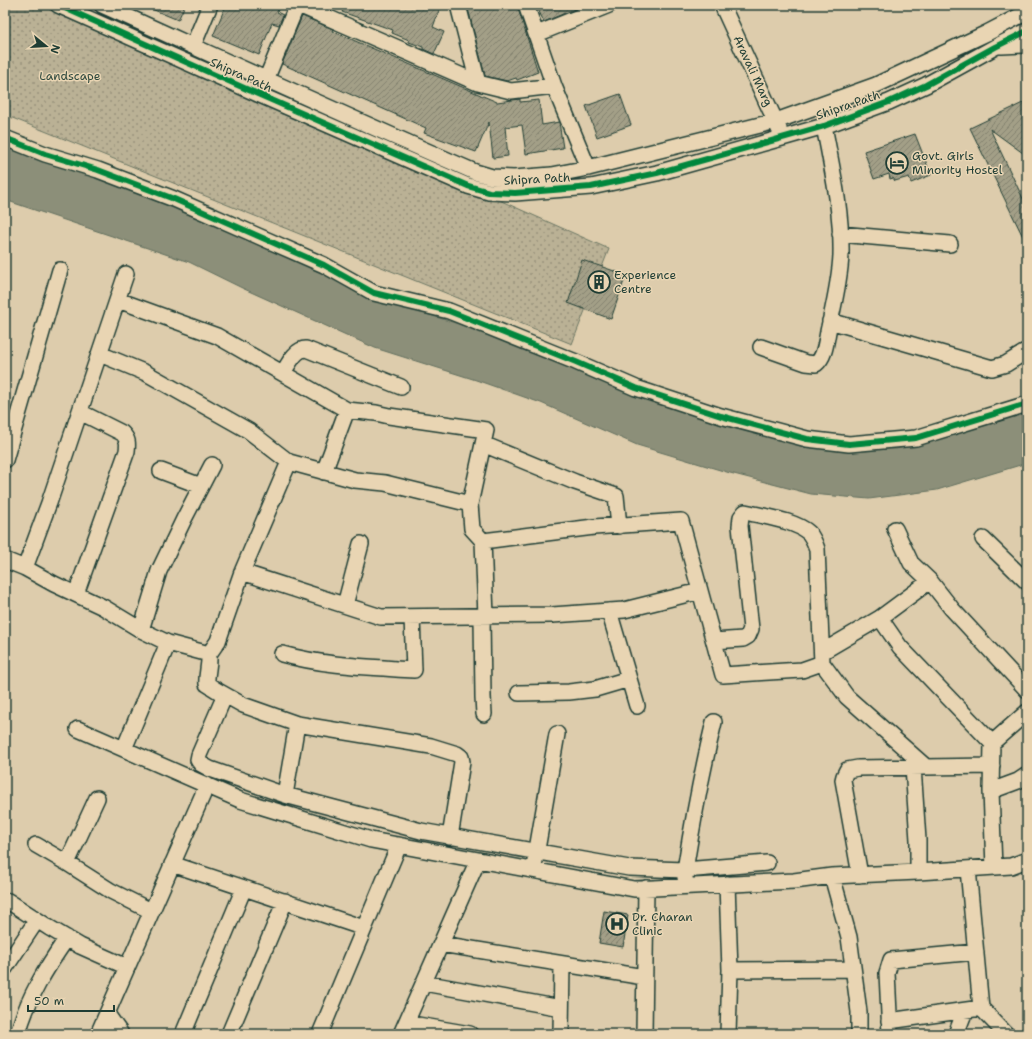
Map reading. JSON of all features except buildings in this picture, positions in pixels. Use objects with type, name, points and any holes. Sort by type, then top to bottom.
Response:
[{"type":"street","name":"Shipra Path","points":[[58,5],[468,186],[489,192],[515,193],[590,186],[656,173],[824,126],[889,102],[926,85],[994,47],[1027,31]]},
{"type":"street","name":"Shipra Path","points":[[102,5],[266,78],[355,120],[475,172],[492,177],[514,178],[552,175],[588,168],[776,121],[876,84],[1026,14]]},
{"type":"street","points":[[193,46],[210,5]]},
{"type":"street","points":[[260,95],[298,5],[478,84],[511,91],[554,86]]},
{"type":"street","points":[[458,5],[478,84]]},
{"type":"street","points":[[526,5],[554,86],[588,168]]},
{"type":"street","name":"Aravali Marg","points":[[722,5],[776,121],[782,138]]},
{"type":"street","points":[[537,34],[607,6]]},
{"type":"street","points":[[994,47],[1024,44],[1027,46]]},
{"type":"street","points":[[761,347],[806,363],[816,364],[820,361],[823,352],[841,256],[835,189],[824,126]]},
{"type":"street","points":[[5,138],[45,154],[98,170],[174,199],[324,265],[374,293],[449,312],[576,362],[636,388],[722,416],[807,440],[849,444],[916,438],[1027,404]]},
{"type":"street","points":[[840,234],[950,244]]},
{"type":"street","points":[[5,460],[60,270]]},
{"type":"street","points":[[25,568],[49,503],[126,274]]},
{"type":"street","points":[[118,300],[217,336],[347,410],[486,430],[470,504],[472,529],[483,541],[484,714]]},
{"type":"street","points":[[830,321],[992,368],[1006,364],[1027,351]]},
{"type":"street","points":[[283,373],[296,354],[302,349],[306,349],[401,387]]},
{"type":"street","points":[[100,354],[146,373],[249,431],[289,462],[355,480],[385,483],[470,504]]},
{"type":"street","points":[[324,472],[347,410]]},
{"type":"street","points":[[76,594],[127,451],[128,444],[127,438],[122,433],[80,412]]},
{"type":"street","points":[[483,444],[575,482],[616,496],[619,526]]},
{"type":"street","points":[[289,462],[242,572],[218,640],[209,654],[210,663],[207,684],[243,704],[296,724],[431,746],[457,754],[461,757],[462,762],[450,837]]},
{"type":"street","points":[[141,630],[159,571],[212,465]]},
{"type":"street","points":[[161,471],[201,486]]},
{"type":"street","points":[[714,641],[743,639],[748,636],[751,629],[740,526],[741,517],[745,512],[798,525],[808,532],[814,540],[817,549],[822,657],[847,697],[919,767],[918,872]]},
{"type":"street","points":[[483,541],[594,527],[681,522],[723,675],[802,670],[880,618],[930,581]]},
{"type":"street","points":[[895,528],[911,563],[930,581],[952,609],[1027,690]]},
{"type":"street","points":[[983,539],[1027,582]]},
{"type":"street","points":[[345,605],[361,544]]},
{"type":"street","points":[[5,560],[25,568],[103,607],[141,630],[168,643],[209,654]]},
{"type":"street","points":[[242,572],[381,617],[552,615],[624,610],[700,591]]},
{"type":"street","points":[[609,611],[637,706]]},
{"type":"street","points":[[282,654],[298,659],[338,664],[414,670],[412,617]]},
{"type":"street","points":[[880,618],[900,647],[992,743],[991,791],[994,867]]},
{"type":"street","points":[[124,749],[168,643]]},
{"type":"street","points":[[519,693],[569,692],[596,689],[629,679]]},
{"type":"street","points":[[225,695],[198,760],[201,764],[210,769],[285,795],[390,823],[450,837],[629,868],[685,870],[767,863]]},
{"type":"street","points":[[992,743],[1027,712]]},
{"type":"street","points":[[686,886],[685,870],[700,781],[714,722]]},
{"type":"street","points":[[285,795],[296,724]]},
{"type":"street","points":[[78,730],[243,801],[371,840],[634,889],[794,881],[832,876],[1011,866],[1027,861]]},
{"type":"street","points":[[532,870],[537,852],[557,734]]},
{"type":"street","points":[[860,875],[843,780],[847,770],[858,768],[992,766]]},
{"type":"street","points":[[991,791],[1018,781],[1027,775]]},
{"type":"street","points":[[243,801],[250,783]]},
{"type":"street","points":[[98,1034],[207,785]]},
{"type":"street","points":[[67,863],[97,798]]},
{"type":"street","points":[[36,845],[111,891],[151,911]]},
{"type":"street","points":[[320,1034],[399,845]]},
{"type":"street","points":[[470,1034],[404,1028],[478,860]]},
{"type":"street","points":[[172,864],[364,928]]},
{"type":"street","points":[[968,869],[981,1008],[1006,1034]]},
{"type":"street","points":[[832,876],[849,937],[859,1012],[859,1034]]},
{"type":"street","points":[[727,884],[730,970],[728,1034]]},
{"type":"street","points":[[183,1034],[244,888]]},
{"type":"street","points":[[644,1034],[646,888]]},
{"type":"street","points":[[8,901],[80,946],[127,967]]},
{"type":"street","points":[[229,1034],[285,901]]},
{"type":"street","points":[[5,968],[37,920]]},
{"type":"street","points":[[18,1034],[23,1017],[33,994],[54,956],[67,938]]},
{"type":"street","points":[[441,944],[644,977]]},
{"type":"street","points":[[976,952],[891,960],[887,973],[890,1028],[965,1010],[981,1008]]},
{"type":"street","points":[[561,1034],[562,964]]},
{"type":"street","points":[[730,970],[853,969]]},
{"type":"street","points":[[424,983],[561,1008]]},
{"type":"street","points":[[956,1034],[965,1010]]},
{"type":"street","points":[[106,1014],[121,1034]]},
{"type":"green space","name":"Landscape","points":[[5,5],[61,5],[609,249],[572,344],[5,115]]},
{"type":"shaded area","points":[[5,142],[109,183],[215,220],[401,306],[532,347],[828,446],[896,449],[933,440],[1027,412],[1027,463],[937,490],[869,499],[811,494],[730,473],[637,445],[541,403],[476,380],[375,348],[242,288],[189,262],[5,200]]},
{"type":"cycle path","points":[[58,5],[468,186],[489,192],[515,193],[591,187],[657,173],[824,126],[889,102],[926,85],[1027,31]]},
{"type":"cycle path","points":[[5,138],[45,154],[98,170],[174,199],[324,265],[374,293],[449,311],[636,388],[721,416],[807,439],[849,444],[916,438],[1027,404]]},
{"type":"place","name":"Govt. Girls Minority Hostel","points":[[897,163]]},
{"type":"place","name":"Experience Centre","points":[[599,282]]},
{"type":"place","name":"Dr. Charan Clinic","points":[[617,924]]}]
